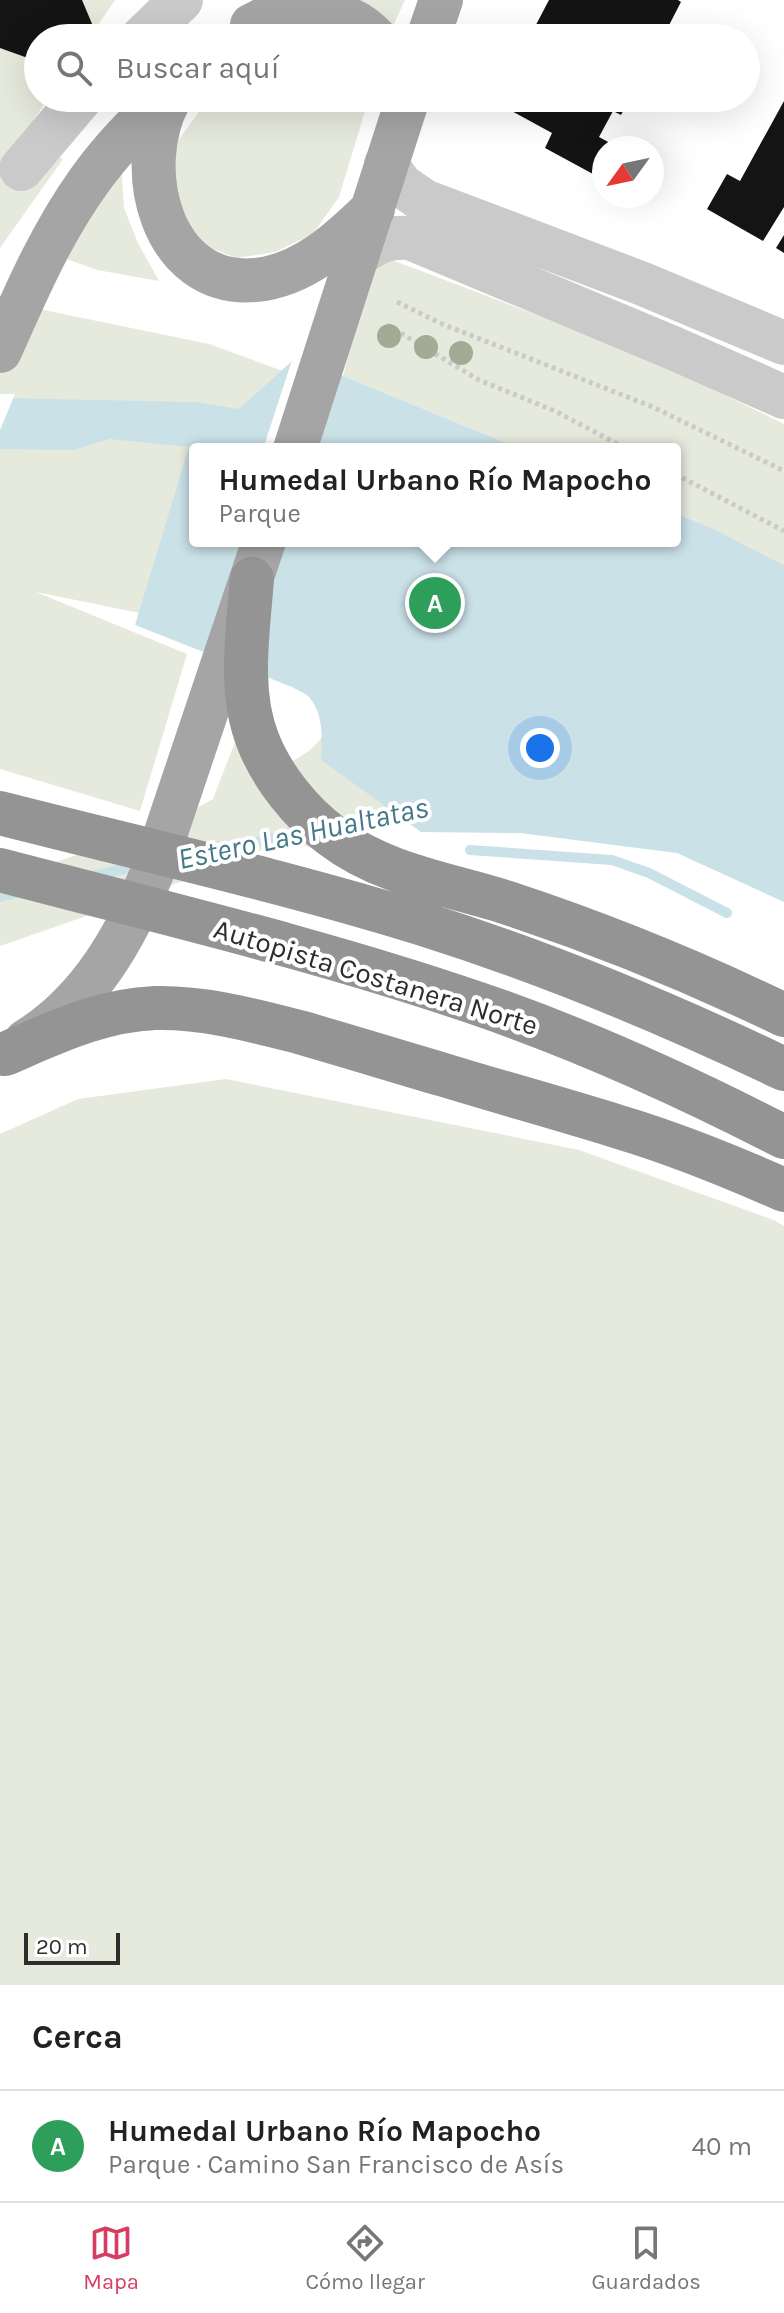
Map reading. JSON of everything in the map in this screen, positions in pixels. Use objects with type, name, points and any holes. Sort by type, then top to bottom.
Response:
[{"type":"highway","points":[[258,560],[246,650],[249,715],[270,767],[307,814],[332,837],[360,853],[414,876],[505,902],[586,931],[784,1015]]},
{"type":"highway","name":"Autopista Costanera Norte","points":[[0,813],[424,924],[623,996],[784,1069]]},
{"type":"highway","name":"Autopista Costanera Norte","points":[[0,870],[302,949],[481,1005],[656,1075],[784,1137]]},
{"type":"highway","points":[[3,1055],[99,1016],[128,1010],[197,1010],[243,1017],[620,1127],[696,1153],[784,1190]]},
{"type":"main road","points":[[433,24],[441,0]]},
{"type":"main road","points":[[256,21],[301,9],[326,12],[356,24]]},
{"type":"main road","points":[[0,351],[56,232],[90,179],[150,112]]},
{"type":"main road","points":[[164,112],[154,147],[153,170],[161,215],[184,252],[217,276],[256,280],[298,268],[347,235],[373,209]]},
{"type":"main road","points":[[297,443],[373,209],[398,121]]},
{"type":"main road","points":[[3,1055],[33,1037],[83,993],[121,940],[139,906],[258,560]]},
{"type":"street","points":[[156,24],[181,0]]},
{"type":"street","points":[[10,167],[67,112]]},
{"type":"street","points":[[398,121],[401,185],[424,201],[643,284],[784,343]]},
{"type":"street","points":[[10,167],[90,179]]},
{"type":"street","points":[[358,255],[377,241],[393,237],[410,238],[784,397]]},
{"type":"path","points":[[397,302],[442,324],[653,407],[784,471]]},
{"type":"path","points":[[387,325],[479,380],[555,411],[616,443]]},
{"type":"path","points":[[681,477],[784,531]]},
{"type":"shaded area","points":[[0,0],[115,0],[99,24],[24,24],[24,112],[39,112],[19,142],[63,159],[0,248]]},
{"type":"shaded area","points":[[349,0],[405,0],[394,24]]},
{"type":"shaded area","points":[[199,112],[365,112],[339,197],[313,234],[275,252],[236,258],[211,248],[195,237],[170,180],[177,142]]},
{"type":"shaded area","points":[[121,164],[124,208],[138,243],[159,281],[97,270],[61,257]]},
{"type":"shaded area","points":[[392,260],[639,357],[784,424],[784,565],[681,515],[681,443],[506,443],[343,376],[367,283],[376,268]]},
{"type":"shaded area","points":[[0,301],[209,344],[349,395],[212,443],[189,443],[189,547],[681,547],[681,543],[784,582],[647,830],[426,806],[311,831],[330,854],[287,840],[147,895],[0,946],[0,881],[170,823],[213,799],[235,742],[255,777],[289,763],[310,750],[325,731],[329,716],[327,693],[174,620],[36,592],[187,654],[140,811],[0,769]]},
{"type":"shaded area","points":[[226,1079],[579,1150],[784,1226],[784,1985],[0,1985],[0,1134],[78,1099]]},
{"type":"water","points":[[292,361],[343,376],[506,443],[189,443],[189,447],[110,439],[73,450],[0,449],[0,398],[196,402],[239,409]]},
{"type":"water","points":[[189,447],[189,547],[681,547],[681,515],[712,528],[784,565],[784,902],[677,853],[520,833],[421,832],[321,760],[320,719],[307,696],[292,687],[135,625]]},
{"type":"pier","points":[[293,357],[341,371],[320,443],[265,443]]},
{"type":"pier","points":[[0,394],[15,394],[0,430]]},
{"type":"building","points":[[0,0],[82,0],[92,24],[24,24],[24,57],[0,48]]},
{"type":"building","points":[[549,0],[681,2],[670,24],[536,24]]},
{"type":"building","points":[[784,101],[784,207],[763,241],[707,209],[727,174],[740,181]]},
{"type":"building","points":[[514,112],[612,112],[600,136],[592,136],[592,173],[545,148],[552,133]]},
{"type":"building","points":[[784,235],[784,253],[776,248]]},
{"type":"waterway","name":"Estero Las Hualtatas","points":[[343,825],[409,812]]},
{"type":"waterway","name":"Estero Las Hualtatas","points":[[217,850],[307,832]]},
{"type":"waterway","points":[[470,850],[612,860],[649,873],[727,913]]},
{"type":"waterway","name":"Estero Las Hualtatas","points":[[92,876],[143,865]]},
{"type":"waterway","name":"Estero Las Hualtatas","points":[[0,897],[21,892]]},
{"type":"place","name":"Humedal Urbano Río Mapocho","points":[[435,603]]}]
